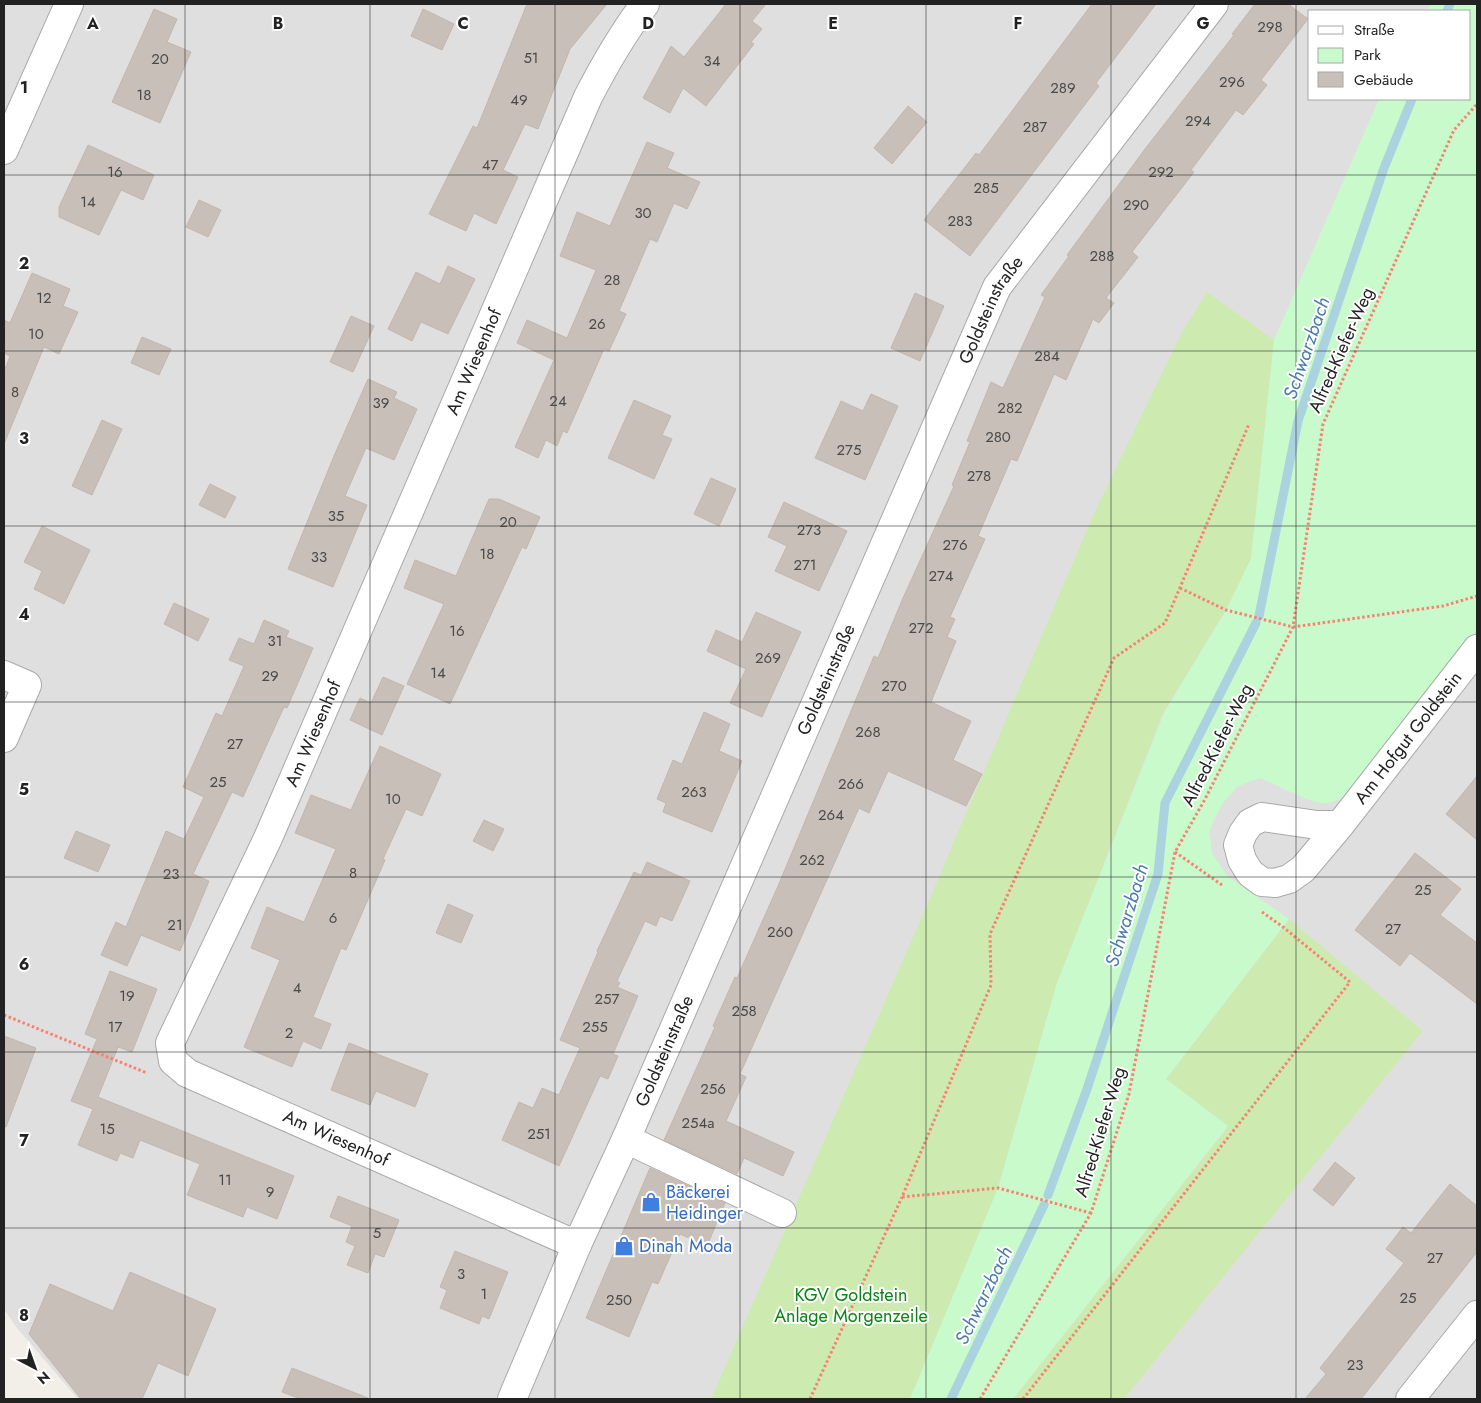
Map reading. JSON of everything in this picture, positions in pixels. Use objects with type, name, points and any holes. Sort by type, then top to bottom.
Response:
[{"type":"street","points":[[4,150],[69,4]]},
{"type":"street","name":"Am Wiesenhof","points":[[577,1245],[187,1073],[172,1061],[170,1044],[268,838],[588,97],[609,57],[645,4]]},
{"type":"street","name":"Goldsteinstraße","points":[[512,1399],[577,1245],[626,1138],[997,287],[1214,4]]},
{"type":"street","name":"Am Hofgut Goldstein","points":[[1340,825],[1477,649]]},
{"type":"street","points":[[4,675],[27,685],[4,738]]},
{"type":"street","points":[[626,1138],[782,1213]]},
{"type":"street","points":[[1410,1399],[1477,1314]]},
{"type":"path","name":"Alfred-Kiefer-Weg","points":[[980,1399],[1091,1213],[1129,1094],[1175,852],[1204,801],[1293,627],[1323,424],[1454,130],[1477,104]]},
{"type":"path","points":[[810,1399],[902,1197],[991,985],[990,934],[1114,658],[1165,623],[1249,424]]},
{"type":"path","points":[[1180,588],[1226,610],[1293,627],[1443,606],[1477,596]]},
{"type":"path","points":[[1023,1399],[1350,982],[1283,927]]},
{"type":"path","points":[[4,1015],[146,1073],[172,1061]]},
{"type":"path","points":[[902,1197],[998,1188],[1091,1213]]},
{"type":"shaded area","points":[[4,4],[1477,4],[1477,1399],[78,1399],[17,1328],[4,1309]]},
{"type":"green space","points":[[1431,4],[1477,4],[1477,629],[1351,792],[1335,801],[1322,803],[1309,800],[1260,778],[1237,787],[1222,804],[1209,831],[1212,853],[1227,876],[1289,919],[1166,1079],[1228,1126],[1013,1399],[910,1399],[998,1188],[1057,983],[1164,713],[1226,610],[1251,559],[1274,340],[1379,100],[1471,100],[1471,10],[1427,10]]},
{"type":"green space","name":"KGV Goldstein Anlage Morgenzeile","points":[[1207,292],[1274,340],[1251,559],[1226,610],[1163,713],[1057,983],[998,1188],[910,1399],[711,1399],[927,905],[1094,513],[1182,332]]},
{"type":"green space","points":[[1289,919],[1423,1031],[1124,1399],[1013,1399],[1228,1127],[1166,1079]]},
{"type":"building","points":[[527,4],[607,4],[570,49],[538,129],[525,124],[503,170],[518,177],[496,224],[474,213],[466,231],[429,214],[473,126],[477,128]]},
{"type":"building","points":[[726,4],[766,4],[752,21],[762,29],[751,42],[754,44],[706,106],[683,88],[670,113],[643,98],[671,46],[684,57]]},
{"type":"building","points":[[1092,4],[1156,4],[1096,83],[1099,86],[970,256],[924,220],[976,153],[979,155]]},
{"type":"building","points":[[1255,4],[1288,4],[1308,19],[1261,80],[1267,85],[1243,115],[1236,110],[1191,170],[1194,172],[1132,252],[1138,257],[1106,298],[1114,303],[1099,323],[1093,319],[1066,380],[1054,374],[1017,461],[1011,459],[978,536],[985,539],[950,617],[955,619],[947,637],[956,641],[931,702],[971,721],[953,760],[982,774],[966,806],[888,771],[869,813],[859,808],[740,1074],[746,1077],[726,1121],[794,1152],[783,1176],[744,1158],[737,1174],[664,1140],[715,1027],[713,1026],[735,977],[737,978],[778,886],[874,656],[878,658],[954,486],[952,485],[970,442],[967,441],[991,382],[1003,388],[1045,297],[1041,295],[1069,256],[1067,255],[1145,149],[1234,35],[1232,34]]},
{"type":"building","points":[[154,9],[177,19],[167,42],[191,52],[160,123],[112,102]]},
{"type":"building","points":[[423,9],[454,24],[442,50],[411,36]]},
{"type":"building","points":[[908,106],[927,122],[892,164],[874,148]]},
{"type":"building","points":[[647,142],[674,153],[667,168],[700,182],[687,209],[674,203],[657,242],[650,239],[619,311],[626,314],[609,351],[604,349],[567,433],[563,431],[557,446],[546,440],[538,458],[515,447],[554,360],[517,343],[527,320],[567,338],[596,270],[560,256],[577,212],[610,226]]},
{"type":"building","points":[[88,145],[154,175],[143,200],[121,190],[99,235],[59,217],[59,207]]},
{"type":"building","points":[[199,200],[221,210],[208,237],[186,227]]},
{"type":"building","points":[[448,266],[475,279],[448,334],[421,322],[412,341],[388,329],[416,272],[440,284]]},
{"type":"building","points":[[32,273],[70,289],[63,306],[78,312],[59,354],[44,347],[4,444],[4,372],[10,356],[4,353],[4,320],[10,323]]},
{"type":"building","points":[[915,293],[944,306],[920,361],[891,348]]},
{"type":"building","points":[[351,316],[374,326],[353,372],[330,362]]},
{"type":"building","points":[[142,337],[171,349],[159,375],[131,363]]},
{"type":"building","points":[[368,379],[397,392],[394,398],[417,409],[394,460],[366,448],[345,496],[367,505],[333,587],[288,569]]},
{"type":"building","points":[[871,394],[898,406],[865,480],[815,458],[841,401],[863,411]]},
{"type":"building","points":[[634,400],[671,416],[662,435],[672,439],[654,479],[608,458]]},
{"type":"building","points":[[102,420],[122,429],[92,495],[72,486]]},
{"type":"building","points":[[711,478],[736,489],[719,526],[694,514]]},
{"type":"building","points":[[210,484],[236,497],[225,518],[199,505]]},
{"type":"building","points":[[489,499],[499,499],[540,517],[526,549],[522,547],[450,704],[407,684],[444,604],[404,588],[415,560],[456,576]]},
{"type":"building","points":[[784,502],[847,531],[819,591],[775,571],[787,546],[768,537]]},
{"type":"building","points":[[42,526],[90,550],[64,604],[34,589],[42,571],[24,562]]},
{"type":"building","points":[[174,603],[209,619],[198,641],[164,624]]},
{"type":"building","points":[[756,612],[801,632],[762,717],[730,703],[746,669],[707,651],[716,630],[742,642]]},
{"type":"building","points":[[264,620],[289,631],[286,637],[313,648],[287,708],[284,707],[243,797],[232,792],[193,874],[209,881],[180,951],[141,935],[127,966],[101,955],[116,922],[126,927],[166,831],[184,839],[204,797],[183,787],[216,713],[222,716],[244,666],[229,660],[239,638],[254,644]]},
{"type":"building","points":[[383,677],[404,686],[382,735],[350,720],[360,698],[371,703]]},
{"type":"building","points":[[704,712],[730,724],[719,751],[742,761],[712,832],[663,812],[666,803],[657,799],[673,760],[682,764]]},
{"type":"building","points":[[380,746],[441,774],[422,816],[406,809],[383,859],[385,860],[346,950],[341,948],[313,1017],[331,1024],[321,1049],[303,1041],[292,1067],[244,1047],[280,960],[251,948],[267,907],[304,922],[336,849],[295,833],[311,795],[351,810]]},
{"type":"building","points":[[1477,776],[1477,840],[1446,814]]},
{"type":"building","points":[[484,820],[504,829],[493,851],[473,841]]},
{"type":"building","points":[[76,831],[110,845],[98,872],[64,858]]},
{"type":"building","points":[[1415,853],[1461,889],[1440,915],[1477,943],[1477,1004],[1410,953],[1400,966],[1355,930]]},
{"type":"building","points":[[647,862],[690,881],[672,921],[660,916],[656,926],[645,921],[617,981],[620,983],[617,987],[638,996],[613,1054],[618,1056],[608,1079],[600,1076],[559,1166],[502,1140],[519,1102],[533,1108],[542,1088],[559,1095],[580,1048],[560,1040],[597,951],[634,872],[641,875]]},
{"type":"building","points":[[448,904],[473,915],[461,943],[436,933]]},
{"type":"building","points":[[110,971],[157,989],[132,1052],[118,1047],[98,1097],[294,1176],[277,1219],[247,1207],[243,1217],[187,1195],[200,1164],[140,1140],[133,1158],[120,1153],[117,1161],[78,1145],[93,1109],[71,1101],[97,1039],[85,1034]]},
{"type":"building","points":[[4,1036],[36,1048],[6,1127],[4,1127]]},
{"type":"building","points":[[349,1043],[428,1074],[415,1107],[376,1091],[370,1105],[331,1090]]},
{"type":"building","points":[[1335,1162],[1355,1178],[1333,1206],[1313,1190]]},
{"type":"building","points":[[650,1168],[725,1203],[707,1246],[680,1234],[658,1284],[652,1282],[629,1337],[586,1318]]},
{"type":"building","points":[[1450,1184],[1477,1206],[1477,1252],[1361,1399],[1305,1399],[1326,1374],[1320,1368],[1404,1263],[1386,1249],[1403,1227],[1411,1233]]},
{"type":"building","points":[[338,1196],[399,1220],[384,1257],[375,1254],[368,1273],[347,1265],[355,1246],[346,1242],[352,1226],[330,1217]]},
{"type":"building","points":[[455,1251],[508,1272],[489,1319],[482,1316],[479,1324],[440,1308],[447,1290],[440,1287]]},
{"type":"building","points":[[130,1272],[216,1309],[188,1376],[158,1363],[142,1399],[81,1399],[29,1334],[50,1284],[113,1311]]},
{"type":"building","points":[[292,1368],[368,1398],[301,1399],[282,1392]]},
{"type":"waterway","name":"Schwarzbach","points":[[1447,10],[1450,4]]},
{"type":"waterway","name":"Schwarzbach","points":[[1259,616],[1298,421],[1384,168],[1412,100]]},
{"type":"waterway","name":"Schwarzbach","points":[[1048,1195],[1087,1089],[1158,874],[1165,803],[1256,623]]},
{"type":"waterway","name":"Schwarzbach","points":[[951,1399],[1044,1205]]},
{"type":"place","name":"Bäckerei Heidinger","points":[[651,1202]]},
{"type":"place","name":"Dinah Moda","points":[[624,1246]]}]
